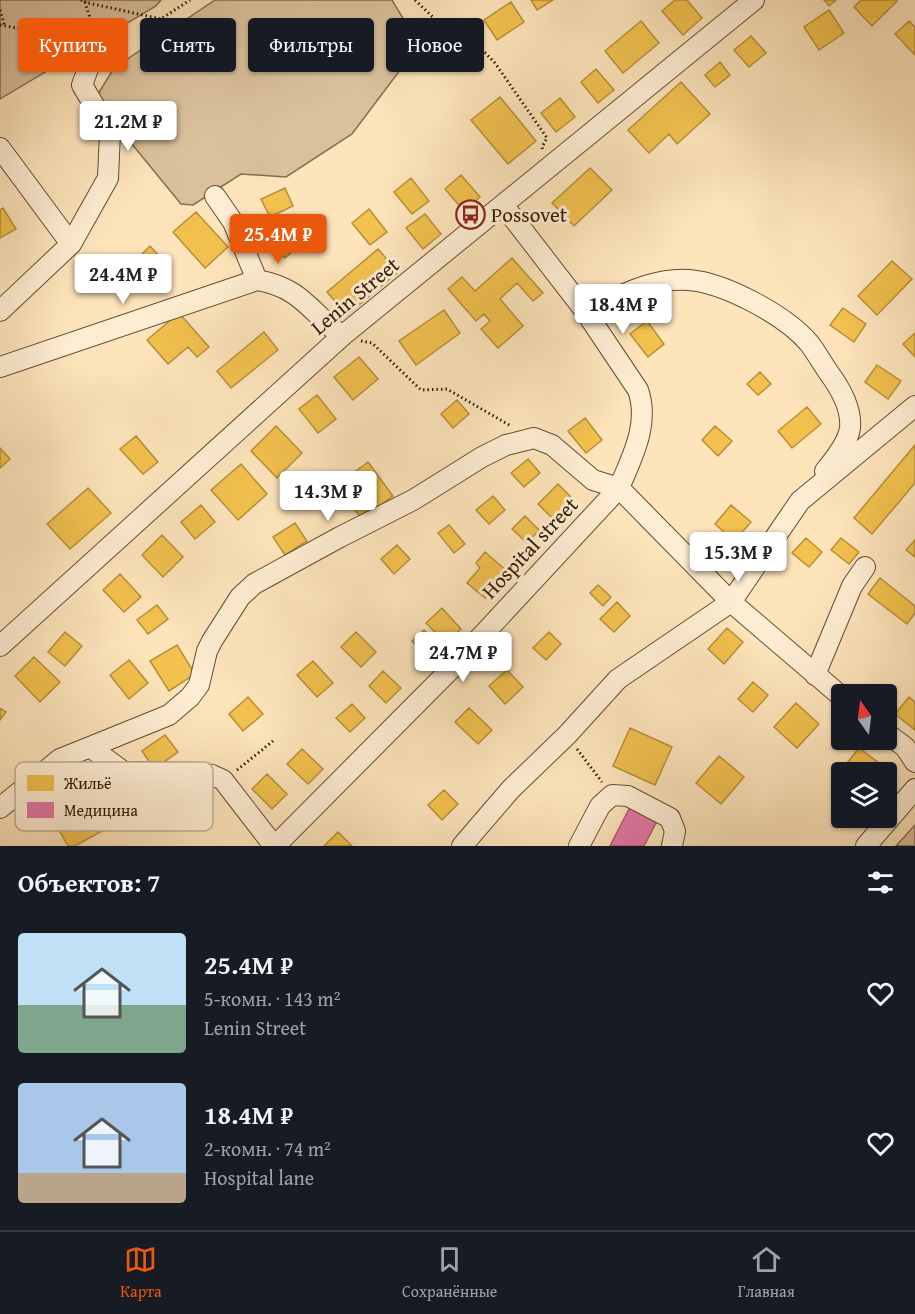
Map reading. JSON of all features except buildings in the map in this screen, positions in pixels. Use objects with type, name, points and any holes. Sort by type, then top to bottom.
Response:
[{"type":"street","name":"Lenin Street","points":[[0,646],[342,336],[754,0]]},
{"type":"street","points":[[0,312],[71,244],[108,178],[110,132],[82,85],[87,72]]},
{"type":"street","points":[[0,148],[71,244]]},
{"type":"street","points":[[215,196],[233,222],[257,280]]},
{"type":"street","name":"Hospital street","points":[[275,846],[451,669],[619,488],[634,454],[643,418],[643,404],[638,390],[585,311],[504,206]]},
{"type":"street","points":[[0,367],[257,280],[278,284],[295,292],[342,336]]},
{"type":"street","points":[[462,846],[511,789],[567,735],[618,679],[731,602],[800,501],[836,457],[846,442],[850,427],[848,409],[840,388],[808,342],[771,312],[728,292],[691,280],[664,280],[585,311]]},
{"type":"street","points":[[800,501],[915,406]]},
{"type":"street","points":[[56,762],[169,715],[190,697],[199,685],[207,651],[212,641],[240,597],[254,584],[413,500],[482,457],[506,445],[534,438],[552,445],[593,480],[619,488],[731,602],[831,687]]},
{"type":"street","points":[[815,675],[852,586],[865,567]]},
{"type":"street","points":[[897,741],[905,747],[915,762]]},
{"type":"street","points":[[90,747],[110,762]]},
{"type":"street","points":[[213,775],[223,780],[275,846]]},
{"type":"street","points":[[866,846],[915,789]]},
{"type":"street","points":[[579,846],[600,806],[612,795],[628,796],[670,818],[675,831],[672,846]]},
{"type":"street","points":[[0,808],[15,796]]},
{"type":"path","points":[[83,1],[161,19],[190,0]]},
{"type":"path","points":[[415,0],[442,26],[463,30],[495,63],[547,138],[542,147],[548,169]]},
{"type":"path","points":[[83,1],[89,18]]},
{"type":"path","points":[[0,10],[5,27]]},
{"type":"path","points":[[0,25],[18,29]]},
{"type":"path","points":[[342,336],[372,343],[421,390],[447,389],[534,438]]},
{"type":"path","points":[[567,735],[612,795]]},
{"type":"path","points":[[223,780],[273,741]]},
{"type":"shaded area","points":[[0,0],[161,0],[156,6],[128,23],[128,18],[18,18],[18,72],[45,72],[0,99]]},
{"type":"shaded area","points":[[215,0],[392,0],[403,18],[386,18],[386,72],[399,72],[352,134],[286,177],[241,174],[193,205],[181,204],[95,99],[112,72],[128,72],[128,59],[140,50],[140,72],[236,72],[236,18],[188,18]]},
{"type":"shaded area","points":[[915,825],[915,846],[896,846]]},
{"type":"place","name":"Possovet","points":[[470,215]]}]
